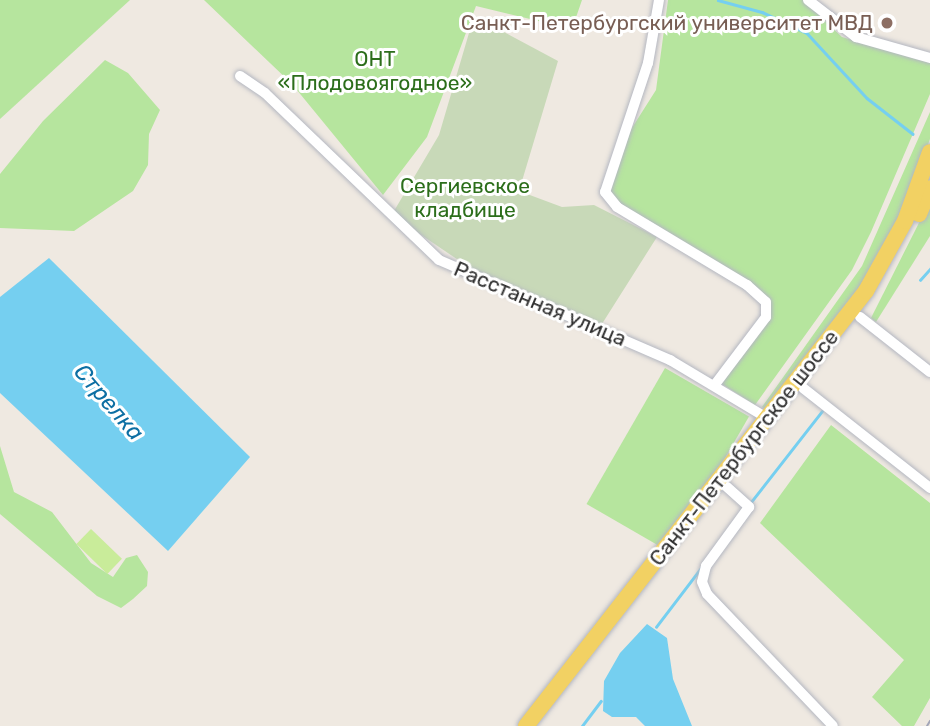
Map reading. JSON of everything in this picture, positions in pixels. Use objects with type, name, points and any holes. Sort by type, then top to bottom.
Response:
[{"type":"main road","name":"Санкт-Петербургское шоссе","points":[[526,726],[878,274],[905,221],[930,152]]},
{"type":"main road","name":"Санкт-Петербургское шоссе","points":[[538,726],[860,317],[898,257],[930,188]]},
{"type":"street","points":[[659,0],[648,63],[605,192],[617,207],[736,278],[766,302],[766,317],[716,383]]},
{"type":"street","points":[[808,0],[856,37],[930,58]]},
{"type":"street","name":"Расстанная улица","points":[[240,76],[275,102],[439,260],[716,383],[767,418]]},
{"type":"street","points":[[860,317],[930,372]]},
{"type":"street","points":[[803,388],[930,488]]},
{"type":"street","points":[[727,487],[749,507],[706,566],[702,582],[707,594],[834,726]]},
{"type":"green space","points":[[0,0],[130,0],[0,119]]},
{"type":"green space","name":"ОНТ «Плодовоягодное»","points":[[204,0],[582,0],[572,29],[476,6],[427,137],[383,195],[292,84]]},
{"type":"green space","points":[[668,0],[803,0],[842,37],[930,63],[930,94],[852,270],[755,405],[722,384],[768,318],[768,297],[618,203],[608,186],[623,142],[656,90]]},
{"type":"green space","name":"Сергиевское кладбище","points":[[474,16],[558,61],[519,191],[562,207],[594,205],[657,237],[600,327],[476,272],[408,226],[394,211],[439,135]]},
{"type":"green space","points":[[105,60],[128,73],[160,110],[149,134],[148,165],[133,191],[74,231],[0,228],[0,174],[43,121]]},
{"type":"green space","points":[[930,112],[930,139],[911,193],[866,281],[766,409],[762,407],[862,266]]},
{"type":"green space","points":[[930,201],[930,236],[876,322],[871,318]]},
{"type":"green space","points":[[665,368],[749,416],[671,552],[586,504]]},
{"type":"green space","points":[[831,425],[930,503],[930,698],[914,726],[902,726],[872,697],[904,660],[760,523]]},
{"type":"green space","points":[[0,446],[14,492],[52,512],[91,563],[113,577],[126,558],[137,555],[148,572],[147,586],[121,608],[97,596],[0,514]]},
{"type":"green space","points":[[91,529],[122,559],[107,574],[76,544]]},
{"type":"water","name":"Стрелка","points":[[49,258],[250,457],[168,551],[0,393],[0,297]]},
{"type":"water","points":[[647,624],[667,638],[673,679],[692,726],[645,726],[636,717],[612,717],[603,711],[604,681],[620,653]]},
{"type":"waterway","points":[[718,0],[762,12],[807,33],[867,98],[913,134]]},
{"type":"waterway","points":[[920,280],[930,269]]},
{"type":"waterway","points":[[751,502],[822,411]]},
{"type":"waterway","points":[[656,627],[701,568]]},
{"type":"waterway","points":[[582,726],[601,701]]},
{"type":"tram line","points":[[927,726],[930,721]]},
{"type":"place","name":"Санкт-Петербургский университет МВД","points":[[887,23]]}]
